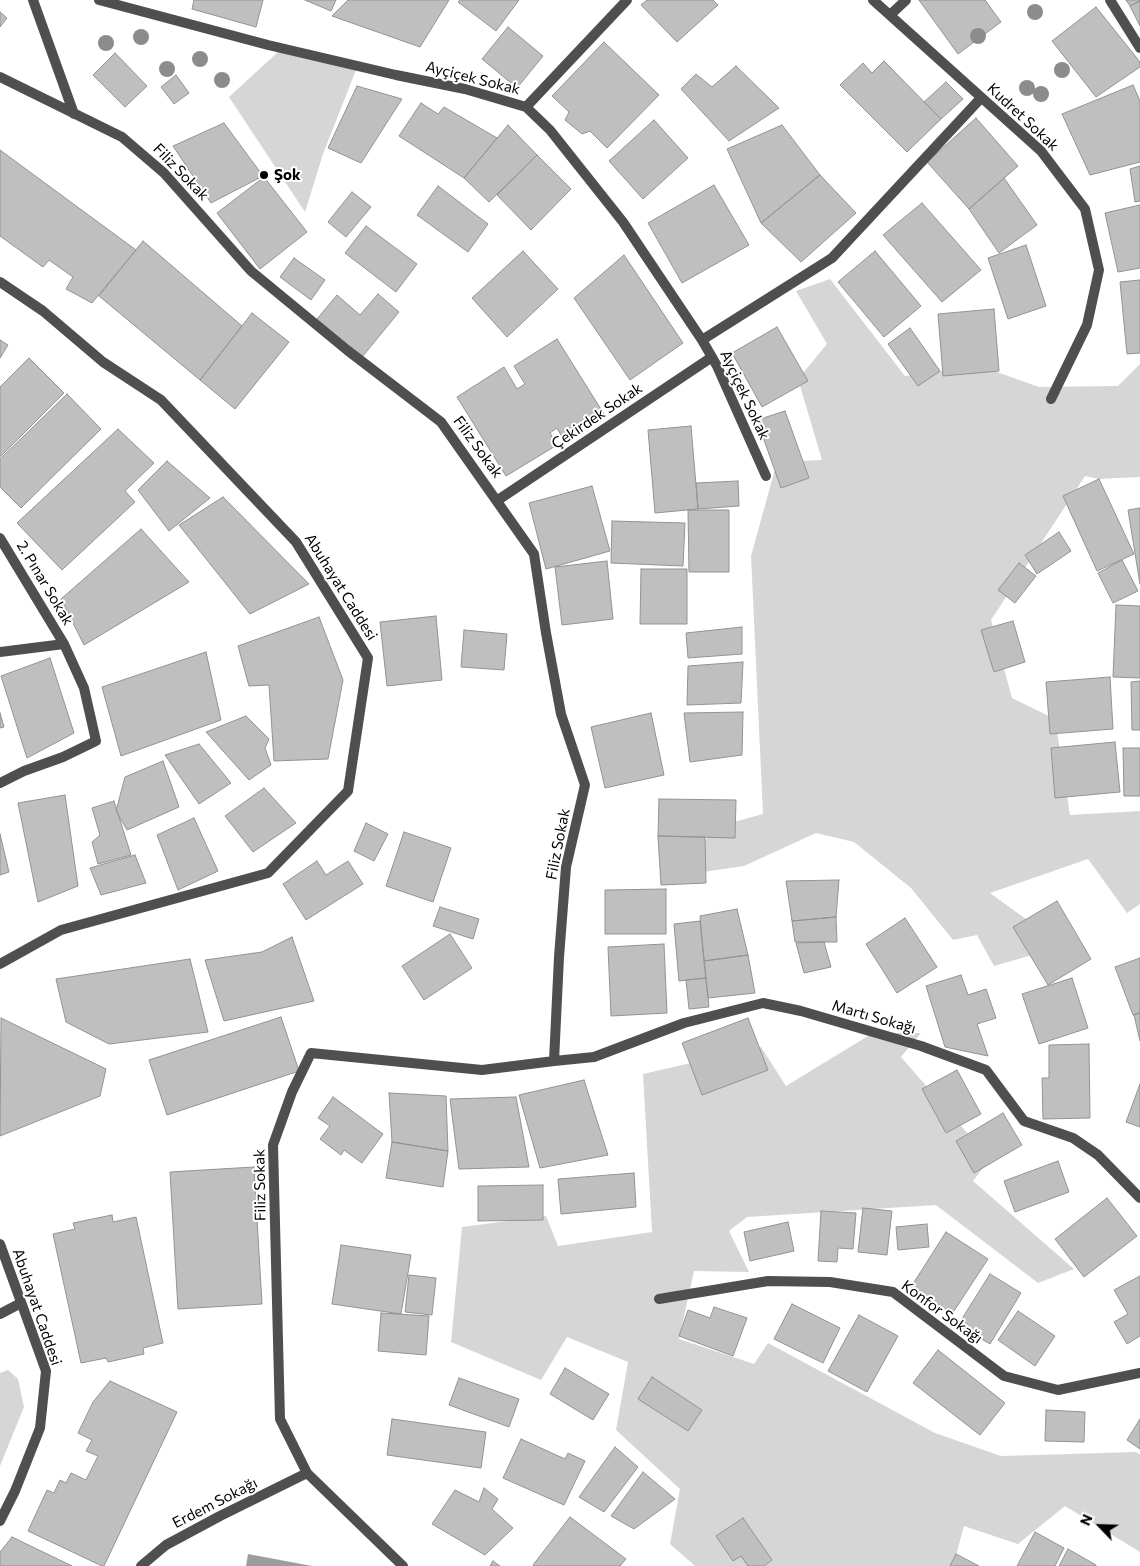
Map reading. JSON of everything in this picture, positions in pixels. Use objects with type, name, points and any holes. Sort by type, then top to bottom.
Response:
[{"type":"street","points":[[33,0],[74,114]]},
{"type":"street","name":"Ayçiçek Sokak","points":[[99,0],[268,45],[465,89],[526,107],[550,130],[623,222],[702,340],[766,476]]},
{"type":"street","points":[[526,107],[627,0]]},
{"type":"street","name":"Kudret Sokak","points":[[872,0],[1041,151],[1085,209],[1099,270],[1087,325],[1051,399]]},
{"type":"street","points":[[890,15],[906,0]]},
{"type":"street","points":[[1110,0],[1140,48]]},
{"type":"street","name":"Filiz Sokak","points":[[0,77],[122,137],[164,173],[251,271],[347,350],[441,422],[498,500],[534,554],[561,714],[585,785],[566,867],[558,957],[554,1061],[482,1070],[311,1053],[292,1092],[273,1144],[280,1419],[307,1472],[402,1566]]},
{"type":"street","points":[[702,340],[832,258],[981,98]]},
{"type":"street","name":"Abuhayat Caddesi","points":[[0,282],[43,311],[103,362],[161,400],[296,542],[368,658],[348,791],[268,872],[60,930],[0,964]]},
{"type":"street","name":"Çekirdek Sokak","points":[[498,500],[712,358]]},
{"type":"street","name":"2. Pınar Sokak","points":[[0,538],[64,644],[84,688],[96,741],[0,783]]},
{"type":"street","points":[[0,652],[64,644]]},
{"type":"street","name":"Martı Sokağı","points":[[554,1061],[594,1057],[684,1023],[763,1002],[801,1011],[921,1046],[986,1070],[1024,1121],[1073,1138],[1098,1155],[1140,1198]]},
{"type":"street","name":"Abuhayat Caddesi","points":[[0,1244],[46,1371],[40,1428],[15,1491],[0,1521]]},
{"type":"street","name":"Konfor Sokağı","points":[[658,1299],[768,1282],[830,1282],[893,1292],[1004,1376],[1058,1390],[1140,1373]]},
{"type":"street","points":[[0,1314],[21,1303]]},
{"type":"street","name":"Erdem Sokağı","points":[[141,1566],[166,1545],[307,1472]]},
{"type":"shaded area","points":[[279,51],[356,70],[323,154],[305,212],[229,97]]},
{"type":"shaded area","points":[[830,279],[905,376],[980,366],[1039,387],[1118,386],[1140,364],[1140,477],[1099,479],[1085,476],[991,620],[1012,698],[1055,719],[1070,815],[1140,811],[1140,904],[1127,913],[1088,859],[990,893],[1063,946],[994,966],[977,935],[953,940],[911,888],[854,842],[816,833],[744,866],[689,874],[712,828],[763,814],[751,556],[777,462],[822,460],[798,379],[827,344],[796,291]]},
{"type":"shaded area","points":[[873,1033],[921,1033],[901,1057],[990,1159],[973,1181],[1074,1269],[1038,1283],[936,1205],[747,1217],[729,1231],[749,1272],[694,1271],[679,1339],[754,1364],[768,1343],[935,1433],[1001,1456],[1136,1452],[1140,1455],[1140,1552],[1065,1506],[1018,1544],[964,1526],[953,1566],[695,1566],[670,1544],[680,1489],[616,1430],[628,1362],[567,1337],[541,1380],[451,1342],[462,1227],[546,1216],[558,1246],[652,1232],[643,1074],[761,1047],[786,1086]]},
{"type":"shaded area","points":[[8,1370],[18,1379],[24,1407],[0,1466],[0,1373]]},
{"type":"shaded area","points":[[248,1554],[312,1566],[246,1566]]},
{"type":"building","points":[[194,0],[263,0],[256,27],[192,9]]},
{"type":"building","points":[[305,0],[336,0],[331,11]]},
{"type":"building","points":[[348,0],[449,0],[420,47],[332,16]]},
{"type":"building","points":[[460,0],[519,0],[496,31],[458,2]]},
{"type":"building","points":[[647,0],[713,0],[718,5],[677,42],[641,5]]},
{"type":"building","points":[[919,0],[985,0],[1001,22],[958,54]]},
{"type":"building","points":[[1126,0],[1140,0],[1140,1],[1130,6]]},
{"type":"building","points":[[1140,1],[1140,26],[1130,6]]},
{"type":"building","points":[[1096,7],[1140,62],[1140,67],[1096,97],[1052,41]]},
{"type":"building","points":[[0,12],[7,18],[0,27]]},
{"type":"building","points":[[508,27],[543,56],[517,88],[482,59]]},
{"type":"building","points":[[604,42],[659,95],[607,148],[590,131],[582,134],[565,120],[569,112],[552,96]]},
{"type":"building","points":[[115,53],[147,86],[125,107],[93,75]]},
{"type":"building","points":[[884,61],[941,119],[907,152],[840,85],[863,63],[872,73]]},
{"type":"building","points":[[736,66],[779,108],[729,141],[681,89],[696,74],[712,87]]},
{"type":"building","points":[[176,75],[189,93],[174,104],[161,87]]},
{"type":"building","points":[[946,82],[963,99],[941,119],[924,102]]},
{"type":"building","points":[[1133,85],[1140,101],[1140,162],[1090,175],[1062,114]]},
{"type":"building","points":[[357,86],[402,99],[361,163],[328,148]]},
{"type":"building","points":[[421,103],[438,114],[444,107],[497,138],[464,178],[399,136]]},
{"type":"building","points":[[976,118],[1018,166],[969,209],[927,162]]},
{"type":"building","points":[[654,120],[688,158],[643,199],[609,161]]},
{"type":"building","points":[[224,123],[263,176],[211,203],[173,146]]},
{"type":"building","points":[[508,125],[537,155],[489,202],[464,178]]},
{"type":"building","points":[[782,125],[820,175],[761,223],[727,149]]},
{"type":"building","points":[[0,150],[136,250],[92,303],[66,289],[73,277],[49,260],[43,267],[0,236]]},
{"type":"building","points":[[537,155],[571,189],[531,230],[497,195]]},
{"type":"building","points":[[1140,166],[1140,201],[1135,202],[1130,169]]},
{"type":"building","points":[[820,175],[856,213],[801,262],[761,223]]},
{"type":"building","points":[[264,177],[307,232],[260,269],[217,213]]},
{"type":"building","points":[[1004,178],[1037,225],[999,253],[969,209]]},
{"type":"building","points":[[714,185],[749,245],[682,283],[648,223]]},
{"type":"building","points":[[438,186],[488,224],[468,252],[417,215]]},
{"type":"building","points":[[352,192],[371,207],[346,237],[328,222]]},
{"type":"building","points":[[922,203],[981,270],[942,302],[883,235]]},
{"type":"building","points":[[1140,205],[1140,268],[1118,272],[1105,213]]},
{"type":"building","points":[[366,226],[417,264],[396,292],[345,253]]},
{"type":"building","points":[[143,241],[242,326],[200,380],[99,296]]},
{"type":"building","points":[[1026,245],[1046,306],[1008,319],[988,258]]},
{"type":"building","points":[[523,251],[558,289],[507,337],[472,298]]},
{"type":"building","points":[[875,251],[921,306],[884,337],[838,282]]},
{"type":"building","points":[[624,255],[683,343],[630,380],[574,298]]},
{"type":"building","points":[[294,258],[325,280],[311,300],[280,277]]},
{"type":"building","points":[[1140,280],[1140,353],[1127,354],[1120,282]]},
{"type":"building","points":[[378,294],[399,312],[362,357],[317,319],[337,295],[360,315]]},
{"type":"building","points":[[994,309],[999,371],[943,376],[938,314]]},
{"type":"building","points":[[252,313],[289,342],[235,409],[200,380]]},
{"type":"building","points":[[777,327],[808,381],[762,407],[732,353]]},
{"type":"building","points":[[910,328],[940,371],[918,386],[888,344]]},
{"type":"building","points":[[557,339],[604,414],[563,439],[557,428],[550,433],[557,445],[506,476],[457,397],[504,367],[517,389],[525,384],[514,366]]},
{"type":"building","points":[[0,340],[8,345],[0,358]]},
{"type":"building","points":[[29,358],[64,393],[0,457],[0,387]]},
{"type":"building","points":[[67,394],[101,429],[21,508],[0,487],[0,459]]},
{"type":"building","points":[[785,411],[809,478],[781,488],[757,420]]},
{"type":"building","points":[[691,426],[698,509],[655,513],[648,430]]},
{"type":"building","points":[[118,429],[154,463],[125,491],[135,502],[62,570],[17,523]]},
{"type":"building","points":[[167,461],[210,498],[169,531],[138,490]]},
{"type":"building","points":[[1099,479],[1134,554],[1097,571],[1063,496]]},
{"type":"building","points":[[738,481],[739,506],[698,509],[696,483]]},
{"type":"building","points":[[592,486],[610,551],[546,569],[529,503]]},
{"type":"building","points":[[223,497],[309,584],[250,614],[179,525]]},
{"type":"building","points":[[1140,508],[1140,584],[1128,510]]},
{"type":"building","points":[[688,510],[729,510],[729,572],[689,572]]},
{"type":"building","points":[[612,521],[685,523],[683,566],[611,563]]},
{"type":"building","points":[[141,529],[189,582],[84,645],[61,599]]},
{"type":"building","points":[[1059,532],[1071,551],[1037,574],[1025,555]]},
{"type":"building","points":[[1122,560],[1138,591],[1113,603],[1098,573]]},
{"type":"building","points":[[607,561],[613,619],[562,625],[555,567]]},
{"type":"building","points":[[1019,563],[1036,576],[1015,603],[998,590]]},
{"type":"building","points":[[641,569],[687,569],[687,624],[640,624]]},
{"type":"building","points":[[1116,605],[1140,606],[1140,678],[1113,677]]},
{"type":"building","points":[[436,616],[442,680],[387,686],[380,622]]},
{"type":"building","points":[[319,617],[343,680],[328,759],[274,761],[269,685],[249,686],[238,646]]},
{"type":"building","points":[[1013,621],[1025,662],[994,672],[981,630]]},
{"type":"building","points":[[742,627],[742,654],[688,658],[686,633]]},
{"type":"building","points":[[464,630],[507,634],[504,670],[461,667]]},
{"type":"building","points":[[206,652],[221,720],[121,756],[102,687]]},
{"type":"building","points":[[50,658],[74,733],[27,758],[1,676]]},
{"type":"building","points":[[743,662],[741,703],[687,705],[688,666]]},
{"type":"building","points":[[1110,677],[1113,729],[1050,734],[1046,682]]},
{"type":"building","points":[[1140,681],[1140,730],[1132,730],[1131,682]]},
{"type":"building","points":[[743,712],[742,755],[690,762],[684,713]]},
{"type":"building","points":[[0,713],[4,727],[0,728]]},
{"type":"building","points":[[651,713],[664,775],[605,788],[591,727]]},
{"type":"building","points":[[246,716],[269,739],[265,748],[271,765],[249,780],[206,732]]},
{"type":"building","points":[[1115,742],[1120,792],[1055,798],[1051,748]]},
{"type":"building","points":[[199,744],[231,783],[199,804],[165,755]]},
{"type":"building","points":[[1123,748],[1140,748],[1140,796],[1124,796]]},
{"type":"building","points":[[163,761],[179,807],[127,830],[116,811],[125,777]]},
{"type":"building","points":[[264,788],[296,823],[253,852],[225,816]]},
{"type":"building","points":[[65,795],[78,886],[38,902],[18,803]]},
{"type":"building","points":[[659,799],[736,800],[735,838],[658,836]]},
{"type":"building","points":[[114,801],[131,855],[98,864],[92,842],[100,835],[92,808]]},
{"type":"building","points":[[194,818],[218,871],[178,890],[157,835]]},
{"type":"building","points":[[366,823],[388,834],[374,861],[354,851]]},
{"type":"building","points":[[404,832],[451,848],[433,902],[386,886]]},
{"type":"building","points":[[0,834],[9,872],[0,875]]},
{"type":"building","points":[[658,836],[705,837],[706,883],[661,885]]},
{"type":"building","points":[[135,855],[146,883],[101,895],[90,868]]},
{"type":"building","points":[[317,861],[326,875],[348,861],[363,884],[306,920],[283,884]]},
{"type":"building","points":[[839,880],[836,917],[792,921],[786,881]]},
{"type":"building","points":[[666,889],[666,934],[605,934],[605,890]]},
{"type":"building","points":[[1057,901],[1091,959],[1048,985],[1013,927]]},
{"type":"building","points":[[440,907],[479,919],[473,939],[433,926]]},
{"type":"building","points":[[737,909],[748,955],[704,961],[700,916]]},
{"type":"building","points":[[836,917],[837,942],[795,942],[792,921]]},
{"type":"building","points":[[905,918],[937,967],[897,993],[866,944]]},
{"type":"building","points":[[700,921],[706,978],[679,981],[674,924]]},
{"type":"building","points":[[450,934],[472,968],[424,1000],[402,966]]},
{"type":"building","points":[[292,937],[314,1001],[224,1021],[205,960],[262,952]]},
{"type":"building","points":[[824,942],[831,967],[804,973],[796,943]]},
{"type":"building","points":[[664,944],[667,1013],[611,1016],[608,947]]},
{"type":"building","points":[[748,955],[755,993],[708,998],[704,961]]},
{"type":"building","points":[[1140,958],[1140,1012],[1133,1015],[1115,967]]},
{"type":"building","points":[[190,959],[208,1032],[109,1044],[66,1022],[56,979]]},
{"type":"building","points":[[961,975],[968,995],[986,989],[996,1018],[977,1024],[988,1056],[945,1047],[926,986]]},
{"type":"building","points":[[706,978],[709,1007],[689,1009],[686,980]]},
{"type":"building","points":[[1072,978],[1088,1028],[1039,1044],[1022,994]]},
{"type":"building","points":[[1140,1013],[1140,1041],[1134,1015]]},
{"type":"building","points":[[281,1017],[299,1071],[167,1115],[149,1060]]},
{"type":"building","points":[[1,1018],[106,1069],[100,1096],[0,1136]]},
{"type":"building","points":[[748,1018],[768,1070],[702,1095],[682,1043]]},
{"type":"building","points":[[1089,1044],[1090,1118],[1043,1119],[1042,1078],[1049,1078],[1049,1045]]},
{"type":"building","points":[[957,1070],[981,1114],[946,1133],[922,1089]]},
{"type":"building","points":[[584,1080],[608,1155],[540,1168],[519,1095]]},
{"type":"building","points":[[1140,1084],[1140,1127],[1126,1122]]},
{"type":"building","points":[[389,1093],[446,1096],[448,1151],[392,1142]]},
{"type":"building","points":[[333,1097],[383,1134],[362,1163],[344,1150],[341,1155],[320,1139],[330,1126],[318,1118]]},
{"type":"building","points":[[516,1097],[529,1167],[459,1169],[450,1099]]},
{"type":"building","points":[[1003,1113],[1022,1145],[974,1173],[956,1141]]},
{"type":"building","points":[[392,1142],[448,1151],[443,1187],[386,1178]]},
{"type":"building","points":[[1058,1161],[1069,1192],[1015,1212],[1004,1181]]},
{"type":"building","points":[[254,1167],[262,1304],[178,1309],[170,1172]]},
{"type":"building","points":[[634,1173],[636,1207],[561,1214],[558,1179]]},
{"type":"building","points":[[543,1185],[543,1220],[478,1221],[478,1186]]},
{"type":"building","points":[[1107,1198],[1137,1236],[1084,1277],[1055,1239]]},
{"type":"building","points":[[863,1208],[892,1211],[887,1255],[858,1252]]},
{"type":"building","points":[[821,1211],[856,1213],[853,1249],[838,1248],[837,1262],[818,1261]]},
{"type":"building","points":[[112,1215],[113,1222],[136,1217],[163,1343],[143,1348],[144,1354],[108,1362],[106,1358],[81,1363],[53,1234],[75,1229],[73,1223]]},
{"type":"building","points":[[788,1222],[794,1251],[750,1261],[744,1232]]},
{"type":"building","points":[[927,1224],[929,1247],[898,1250],[896,1227]]},
{"type":"building","points":[[946,1232],[988,1259],[952,1314],[911,1287]]},
{"type":"building","points":[[341,1245],[411,1255],[401,1314],[332,1304]]},
{"type":"building","points":[[990,1274],[1021,1293],[990,1344],[958,1325]]},
{"type":"building","points":[[409,1275],[436,1278],[432,1315],[405,1312]]},
{"type":"building","points":[[1140,1276],[1140,1336],[1127,1344],[1114,1322],[1128,1314],[1114,1290]]},
{"type":"building","points":[[792,1304],[840,1328],[823,1363],[774,1339]]},
{"type":"building","points":[[714,1307],[747,1318],[733,1356],[679,1336],[688,1310],[710,1318]]},
{"type":"building","points":[[1018,1311],[1055,1336],[1035,1366],[998,1340]]},
{"type":"building","points":[[381,1313],[429,1316],[426,1355],[378,1351]]},
{"type":"building","points":[[859,1315],[898,1336],[867,1392],[828,1371]]},
{"type":"building","points":[[938,1350],[1005,1403],[980,1435],[913,1383]]},
{"type":"building","points":[[565,1368],[609,1394],[593,1420],[550,1394]]},
{"type":"building","points":[[652,1377],[702,1410],[688,1431],[638,1399]]},
{"type":"building","points":[[459,1378],[519,1399],[509,1427],[449,1405]]},
{"type":"building","points":[[110,1381],[177,1412],[104,1566],[102,1566],[28,1531],[47,1490],[54,1493],[60,1480],[66,1483],[71,1473],[86,1480],[98,1456],[86,1451],[92,1440],[78,1433],[93,1402]]},
{"type":"building","points":[[1046,1410],[1085,1412],[1084,1442],[1045,1441]]},
{"type":"building","points":[[392,1419],[486,1432],[481,1468],[387,1455]]},
{"type":"building","points":[[1140,1419],[1140,1449],[1127,1440]]},
{"type":"building","points":[[521,1439],[565,1459],[568,1453],[585,1461],[564,1505],[503,1478]]},
{"type":"building","points":[[615,1447],[638,1467],[604,1512],[579,1497]]},
{"type":"building","points":[[643,1472],[675,1499],[634,1529],[611,1516]]},
{"type":"building","points":[[484,1488],[498,1499],[492,1509],[513,1528],[485,1555],[432,1524],[455,1490],[479,1502]]},
{"type":"building","points":[[570,1517],[626,1559],[620,1566],[534,1566]]},
{"type":"building","points":[[743,1518],[772,1560],[764,1566],[748,1566],[741,1556],[733,1561],[716,1536]]},
{"type":"building","points":[[1035,1532],[1064,1548],[1055,1566],[1017,1566]]},
{"type":"building","points":[[12,1537],[72,1566],[0,1566],[0,1552]]},
{"type":"building","points":[[1068,1549],[1096,1565],[1096,1566],[1059,1566]]},
{"type":"building","points":[[956,1554],[979,1566],[950,1566]]},
{"type":"building","points":[[493,1561],[500,1566],[490,1566]]},
{"type":"place","name":"Şok","points":[[264,175]]}]
